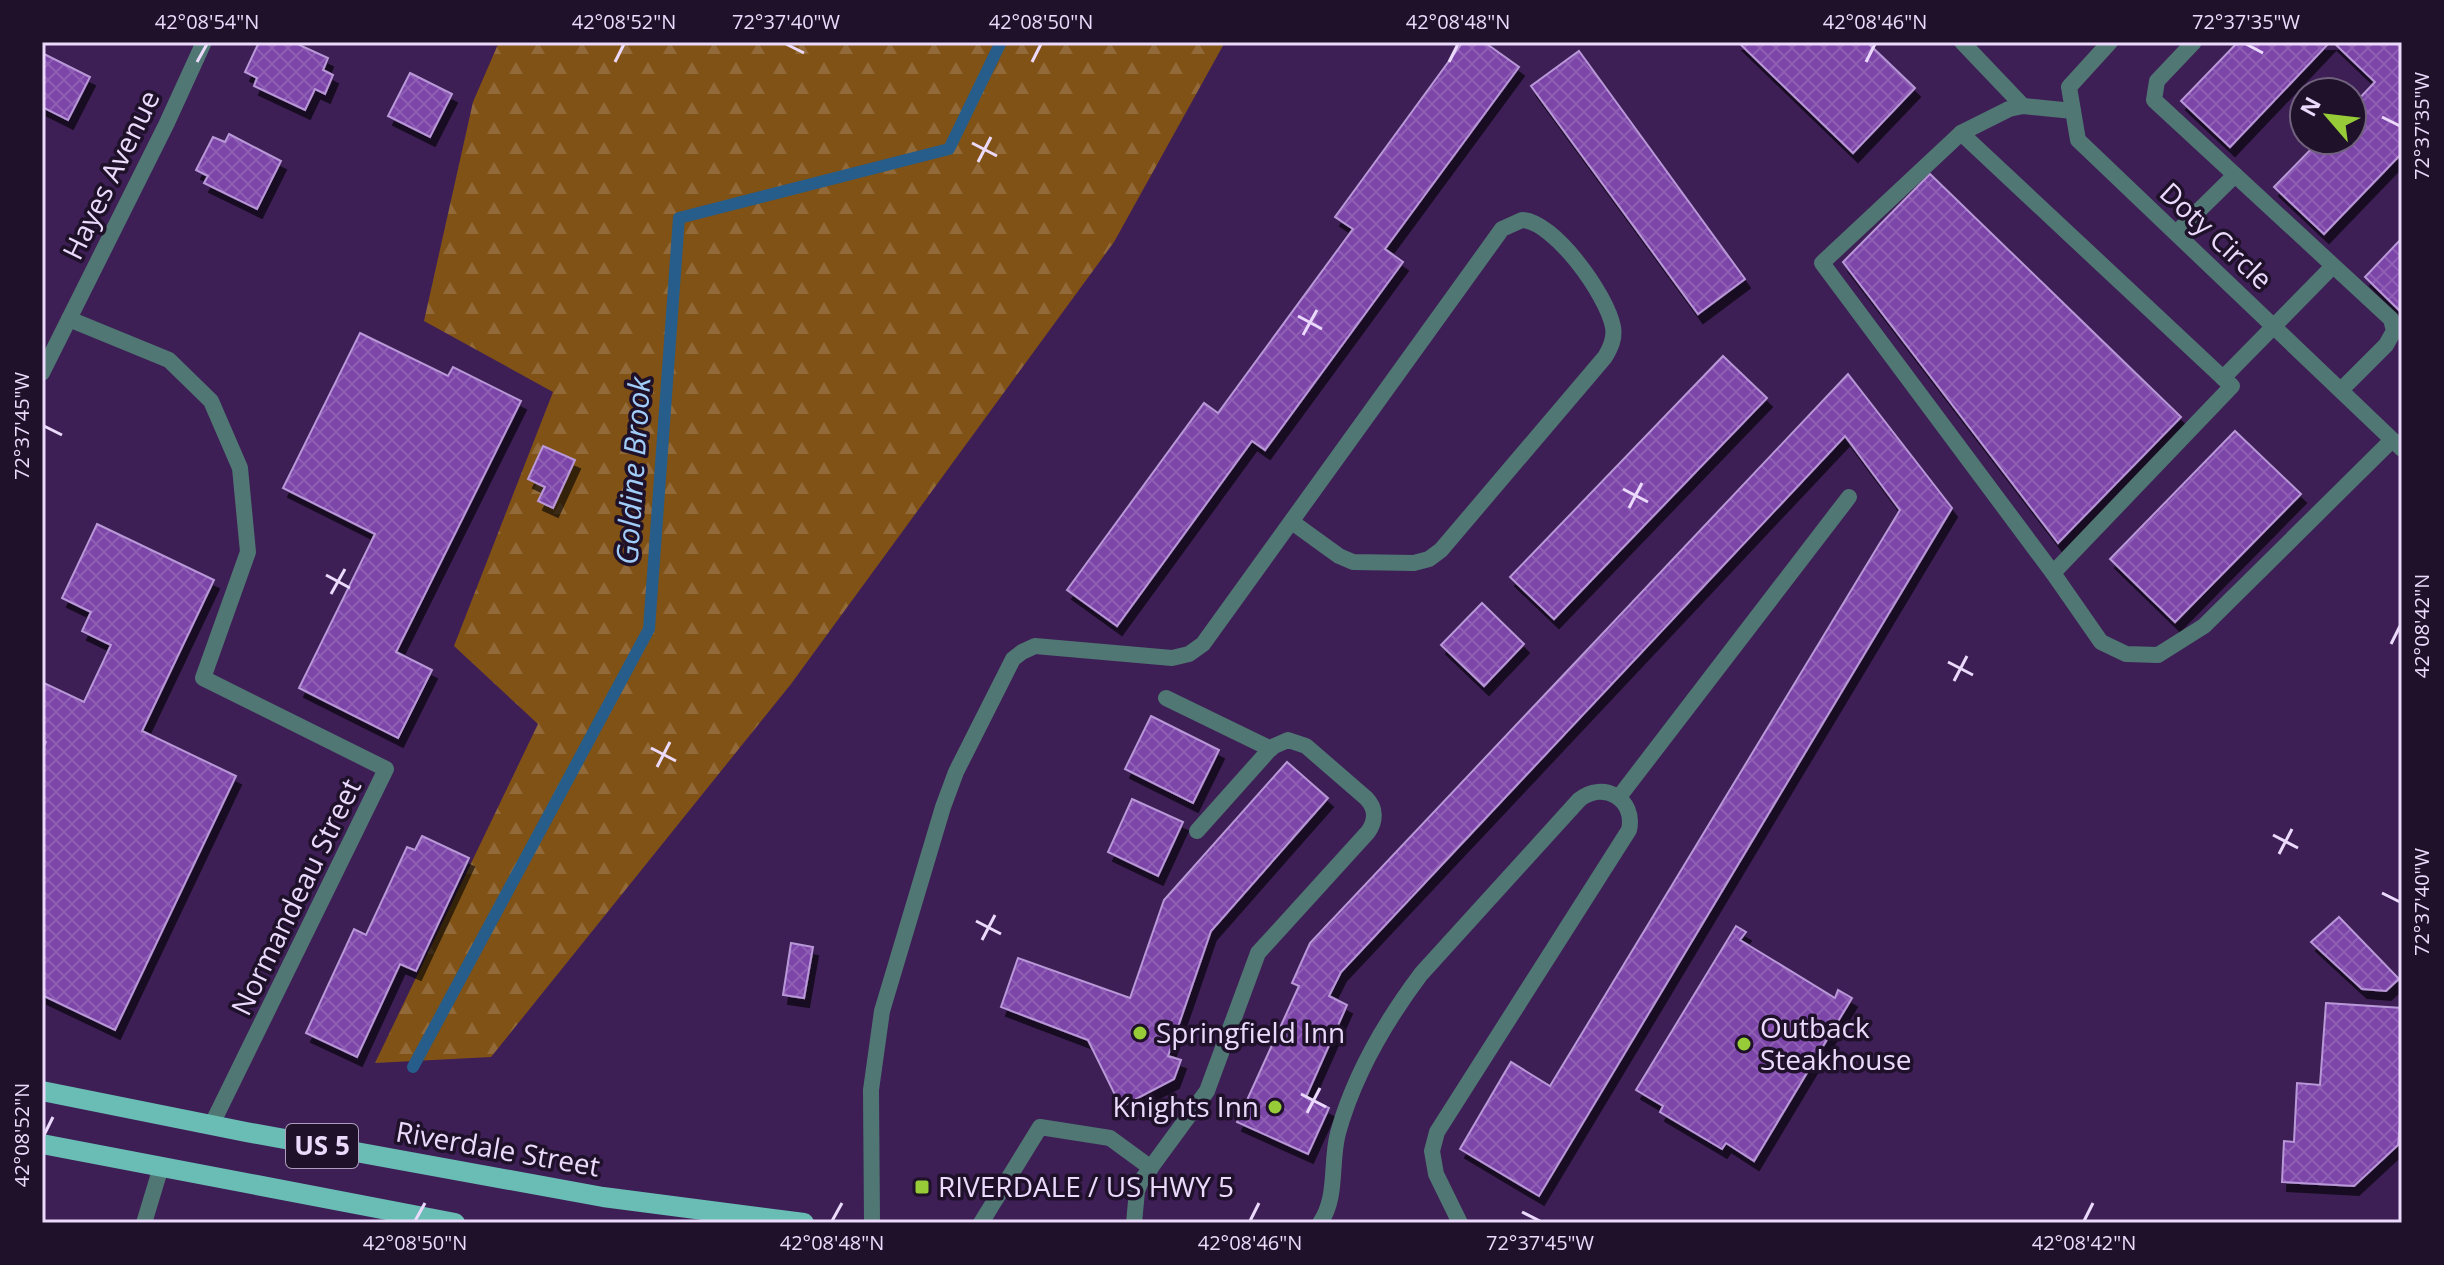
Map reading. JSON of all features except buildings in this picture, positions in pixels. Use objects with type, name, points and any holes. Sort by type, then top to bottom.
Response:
[{"type":"main road","name":"Riverdale Street","points":[[42,1091],[603,1197],[804,1223]]},
{"type":"main road","name":"US 5","points":[[42,1144],[455,1223]]},
{"type":"street","name":"Hayes Avenue","points":[[42,373],[204,42]]},
{"type":"street","points":[[1962,42],[2023,106]]},
{"type":"street","name":"Doty Circle","points":[[2110,42],[2069,86],[2078,140],[2397,445]]},
{"type":"street","points":[[2194,42],[2157,81],[2154,100],[2391,319],[2394,331],[2386,345],[2341,390]]},
{"type":"street","points":[[2073,111],[2023,106],[2009,109],[1961,133],[1822,263],[2101,642],[2126,654],[2158,655],[2204,626],[2397,445]]},
{"type":"street","points":[[1961,133],[2232,386],[2053,573]]},
{"type":"street","points":[[2176,233],[2235,175]]},
{"type":"street","points":[[872,1223],[871,1090],[882,1011],[943,807],[956,772],[1005,671],[1022,652],[1035,646],[1172,658],[1189,654],[1203,644],[1502,229],[1522,220],[1542,226],[1593,281],[1613,326],[1611,346],[1584,381],[1441,550],[1429,559],[1414,563],[1353,562],[1339,556],[1292,522]]},
{"type":"street","points":[[2223,378],[2333,266]]},
{"type":"street","name":"Normandeau Street","points":[[69,319],[169,360],[211,401],[240,468],[248,552],[203,678],[386,769],[212,1124]]},
{"type":"street","points":[[1619,797],[1849,497]]},
{"type":"street","points":[[1166,698],[1271,749]]},
{"type":"street","points":[[1134,1223],[1138,1188],[1207,1091],[1258,953],[1368,832],[1373,821],[1370,803],[1306,746],[1288,740],[1271,749],[1197,831]]},
{"type":"street","points":[[1320,1223],[1332,1196],[1333,1162],[1345,1107],[1368,1058],[1402,1000],[1421,974],[1579,800],[1599,791],[1619,797],[1630,815],[1626,837],[1437,1132],[1432,1151],[1436,1174],[1460,1223]]},
{"type":"street","points":[[981,1223],[1040,1127],[1110,1138],[1151,1168]]},
{"type":"street","points":[[144,1223],[161,1167]]},
{"type":"green space","points":[[499,42],[1225,42],[1114,242],[791,684],[491,1057],[375,1063],[538,724],[454,646],[553,392],[424,321],[473,102]]},
{"type":"waterway","name":"Goldine Brook","points":[[413,1067],[649,629],[679,218],[949,149],[1001,42]]},
{"type":"place","name":"Springfield Inn","points":[[1140,1033]]},
{"type":"place","name":"Outback Steakhouse","points":[[1744,1044]]},
{"type":"place","name":"Knights Inn","points":[[1275,1107]]},
{"type":"place","name":"RIVERDALE / US HWY 5","points":[[922,1187]]}]
